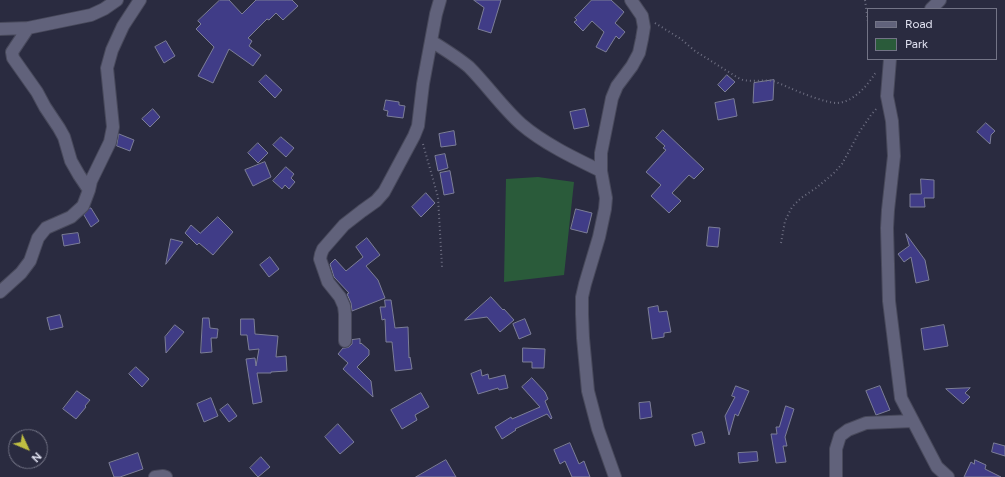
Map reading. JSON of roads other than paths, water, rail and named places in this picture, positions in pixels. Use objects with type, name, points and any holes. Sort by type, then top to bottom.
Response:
[{"type":"street","points":[[0,30],[28,28],[91,16],[116,0]]},
{"type":"street","points":[[0,292],[21,273],[30,261],[38,238],[46,228],[71,218],[83,206],[91,181],[110,142],[113,127],[107,68],[112,50],[123,26],[140,0]]},
{"type":"street","points":[[345,341],[344,306],[340,297],[328,282],[320,259],[321,254],[323,249],[344,225],[376,201],[384,192],[414,136],[418,126],[420,103],[436,14],[440,0]]},
{"type":"street","points":[[616,477],[598,429],[588,391],[582,326],[582,297],[606,209],[606,198],[600,170],[601,153],[612,98],[617,86],[632,66],[639,53],[644,27],[642,16],[631,0]]},
{"type":"street","points":[[932,8],[940,0]]},
{"type":"street","points":[[28,28],[12,52],[13,58],[37,92],[59,128],[64,137],[71,161],[88,190]]},
{"type":"street","points":[[431,41],[456,56],[468,67],[510,114],[523,125],[553,146],[600,170]]},
{"type":"street","points":[[890,60],[887,96],[892,121],[894,156],[887,228],[889,301],[901,398],[936,472],[948,477]]},
{"type":"street","points":[[836,477],[836,449],[840,436],[848,430],[866,423],[913,421]]},
{"type":"street","points":[[155,477],[166,477]]}]
